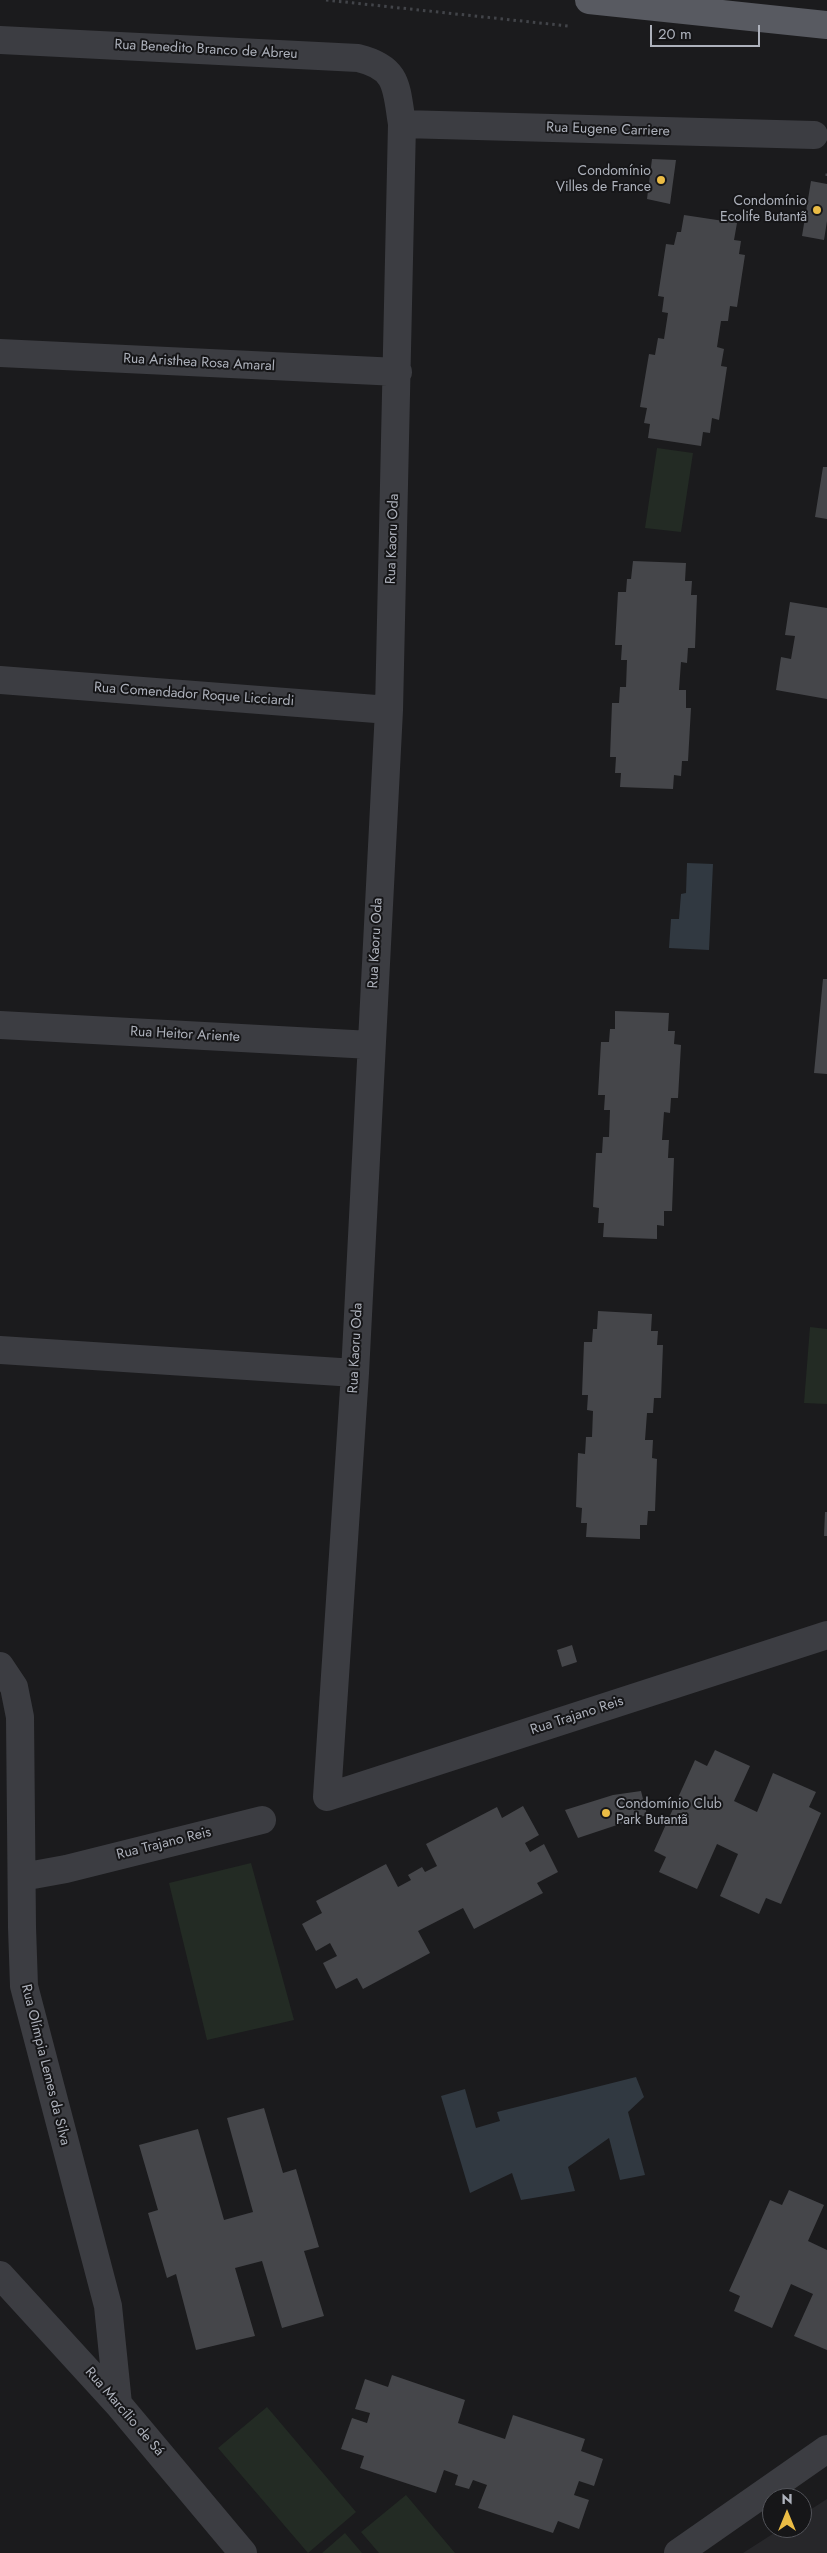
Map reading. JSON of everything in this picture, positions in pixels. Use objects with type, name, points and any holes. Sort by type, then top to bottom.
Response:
[{"type":"main road","points":[[589,0],[827,25]]},
{"type":"street","name":"Rua Benedito Branco de Abreu","points":[[0,40],[358,58],[375,62],[388,71],[396,89]]},
{"type":"street","name":"Rua Kaoru Oda","points":[[327,1797],[355,1373],[389,710],[398,372],[402,124],[396,89]]},
{"type":"street","name":"Rua Eugene Carriere","points":[[402,124],[814,134]]},
{"type":"street","name":"Rua Aristhea Rosa Amaral","points":[[0,354],[398,372]]},
{"type":"street","name":"Rua Comendador Roque Licciardi","points":[[0,680],[389,710]]},
{"type":"street","name":"Rua Heitor Ariente","points":[[0,1025],[371,1045]]},
{"type":"street","points":[[0,1350],[355,1373]]},
{"type":"street","name":"Rua Trajano Reis","points":[[327,1797],[827,1635]]},
{"type":"street","name":"Rua Olímpia Lemes da Silva","points":[[0,1666],[14,1687],[20,1717],[24,1986],[108,2306],[118,2404]]},
{"type":"street","name":"Rua Trajano Reis","points":[[22,1877],[66,1869],[262,1820]]},
{"type":"street","name":"Rua Marcílio de Sá","points":[[0,2275],[118,2404],[244,2553]]},
{"type":"street","points":[[678,2553],[827,2449]]},
{"type":"shaded area","points":[[657,448],[693,453],[681,532],[645,528]]},
{"type":"shaded area","points":[[687,863],[713,864],[709,950],[669,948],[671,919],[679,919],[681,894],[686,893]]},
{"type":"shaded area","points":[[810,1327],[827,1329],[827,1404],[804,1403]]},
{"type":"shaded area","points":[[251,1863],[294,2020],[207,2040],[169,1883]]},
{"type":"shaded area","points":[[636,2077],[644,2097],[628,2112],[645,2175],[620,2180],[609,2138],[568,2167],[575,2191],[521,2200],[512,2173],[470,2193],[441,2096],[465,2089],[476,2128],[500,2121],[497,2112]]},
{"type":"shaded area","points":[[267,2407],[356,2512],[308,2553],[218,2448]]},
{"type":"shaded area","points":[[406,2495],[455,2553],[379,2553],[361,2532]]},
{"type":"shaded area","points":[[827,2499],[827,2553],[743,2553],[766,2538],[812,2538],[812,2509]]},
{"type":"shaded area","points":[[345,2533],[362,2553],[322,2553]]},
{"type":"building","name":"Condomínio Villes de France","points":[[652,159],[676,160],[670,204],[647,199]]},
{"type":"building","name":"Condomínio Ecolife Butantã","points":[[811,181],[827,184],[827,221],[824,240],[802,236]]},
{"type":"building","points":[[684,215],[737,223],[734,240],[741,241],[739,254],[745,255],[737,307],[730,306],[728,321],[721,321],[717,347],[724,349],[721,366],[727,367],[719,420],[712,418],[710,433],[703,432],[701,446],[648,438],[650,424],[644,423],[647,408],[640,407],[649,354],[655,355],[658,338],[664,339],[668,313],[662,312],[664,297],[658,296],[666,244],[674,245],[677,232],[681,232]]},
{"type":"building","points":[[823,467],[827,467],[827,519],[815,517]]},
{"type":"building","points":[[633,561],[686,563],[685,581],[692,581],[691,595],[697,595],[695,648],[688,648],[687,663],[681,662],[679,690],[686,690],[686,708],[691,708],[688,761],[682,761],[681,776],[674,775],[673,789],[620,787],[621,773],[615,773],[616,757],[610,757],[612,703],[619,703],[620,687],[626,687],[627,660],[621,660],[622,645],[615,645],[618,592],[626,592],[627,579],[631,579]]},
{"type":"building","points":[[790,602],[827,608],[827,699],[776,690],[781,657],[791,659],[795,636],[785,635]]},
{"type":"building","points":[[823,979],[827,979],[827,1074],[814,1073]]},
{"type":"building","points":[[615,1011],[669,1013],[668,1031],[675,1031],[674,1044],[681,1045],[678,1098],[671,1098],[670,1113],[664,1112],[662,1140],[669,1140],[668,1158],[674,1158],[672,1211],[664,1211],[664,1226],[657,1225],[657,1239],[603,1237],[604,1223],[598,1223],[599,1208],[593,1207],[596,1153],[602,1153],[603,1137],[609,1137],[610,1110],[604,1110],[605,1095],[598,1095],[601,1042],[609,1042],[610,1029],[615,1029]]},
{"type":"building","points":[[598,1311],[652,1314],[651,1331],[658,1331],[657,1345],[663,1345],[661,1398],[654,1398],[653,1413],[647,1413],[645,1440],[653,1440],[652,1458],[657,1459],[655,1511],[648,1511],[647,1525],[640,1525],[640,1539],[586,1537],[587,1523],[581,1523],[582,1508],[576,1507],[578,1453],[585,1454],[586,1437],[592,1437],[593,1411],[587,1410],[588,1395],[582,1395],[584,1342],[592,1342],[593,1329],[597,1329]]},
{"type":"building","points":[[825,1512],[827,1512],[827,1536],[824,1536]]},
{"type":"building","points":[[572,1645],[577,1662],[562,1667],[557,1650]]},
{"type":"building","points":[[715,1750],[750,1766],[734,1801],[757,1812],[773,1773],[816,1792],[809,1807],[821,1813],[781,1904],[766,1898],[759,1914],[720,1896],[738,1854],[717,1844],[697,1889],[659,1872],[666,1857],[654,1851],[695,1760],[707,1766]]},
{"type":"building","name":"Condomínio Club Park Butantã","points":[[641,1791],[647,1815],[578,1838],[565,1810],[613,1795]]},
{"type":"building","points":[[523,1806],[539,1835],[525,1843],[530,1852],[544,1844],[558,1872],[537,1883],[543,1893],[474,1929],[463,1908],[418,1931],[430,1953],[363,1989],[357,1978],[336,1989],[323,1963],[337,1956],[330,1943],[316,1951],[302,1924],[322,1913],[316,1901],[386,1864],[398,1887],[411,1880],[408,1875],[422,1867],[425,1872],[437,1866],[426,1844],[497,1807],[502,1818]]},
{"type":"building","points":[[264,2108],[283,2173],[296,2169],[319,2247],[304,2251],[324,2316],[282,2328],[262,2261],[235,2268],[255,2336],[196,2350],[176,2274],[167,2278],[148,2213],[158,2210],[139,2145],[198,2129],[224,2220],[253,2212],[227,2118]]},
{"type":"building","points":[[789,2190],[824,2205],[808,2241],[827,2250],[827,2350],[794,2336],[813,2294],[791,2284],[772,2328],[734,2311],[740,2296],[729,2291],[770,2200],[782,2205]]},
{"type":"building","points":[[392,2375],[465,2400],[458,2423],[505,2439],[513,2415],[585,2439],[581,2451],[603,2459],[594,2486],[579,2481],[574,2495],[589,2500],[579,2529],[558,2521],[553,2533],[478,2508],[487,2485],[473,2480],[469,2489],[455,2485],[458,2475],[444,2470],[436,2493],[360,2468],[364,2456],[341,2449],[352,2418],[367,2423],[370,2413],[355,2409],[365,2379],[388,2387]]},
{"type":"place","name":"Condomínio Villes de France","points":[[661,180]]},
{"type":"place","name":"Condomínio Ecolife Butantã","points":[[817,210]]},
{"type":"place","name":"Condomínio Club Park Butantã","points":[[606,1813]]}]
